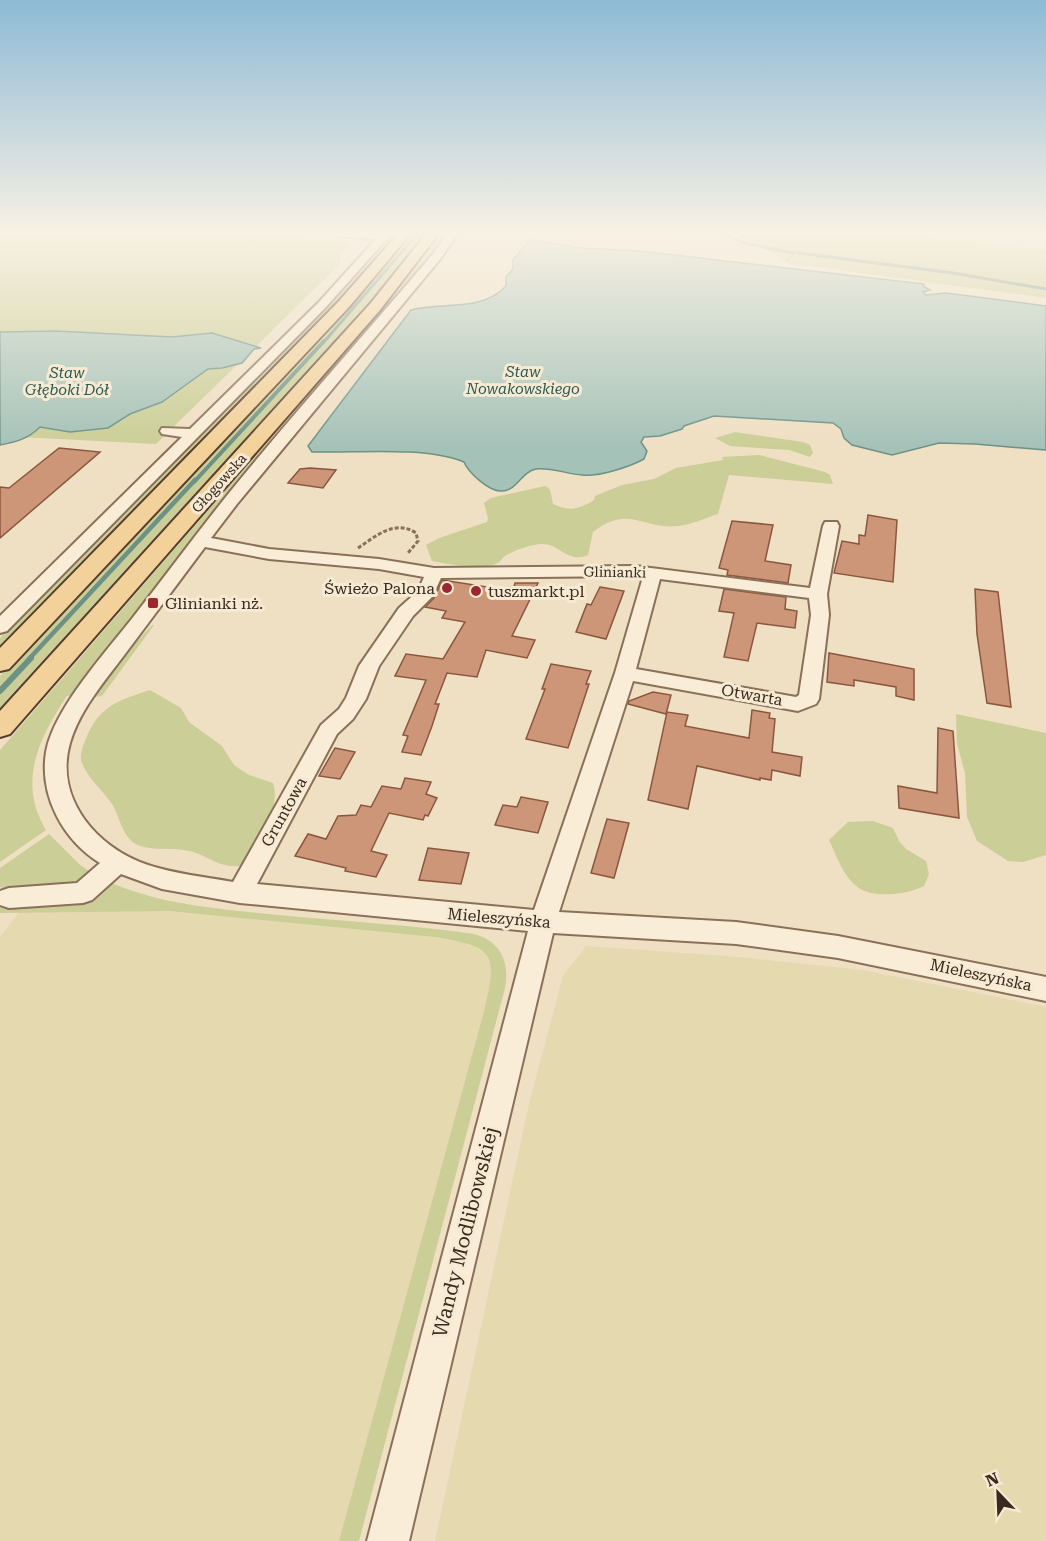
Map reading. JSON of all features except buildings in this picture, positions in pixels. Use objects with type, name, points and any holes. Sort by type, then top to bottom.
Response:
[{"type":"main road","name":"Głogowska","points":[[0,663],[343,305]]},
{"type":"main road","name":"Głogowska","points":[[0,728],[377,305]]},
{"type":"street","points":[[0,627],[7,612],[193,434],[321,305]]},
{"type":"street","name":"Głogowska","points":[[67,723],[87,691],[200,541],[391,305]]},
{"type":"street","points":[[167,431],[193,434]]},
{"type":"street","points":[[818,594],[831,526]]},
{"type":"street","name":"Glinianki","points":[[200,541],[269,554],[379,564],[434,573],[635,571],[818,594]]},
{"type":"street","name":"Gruntowa","points":[[240,893],[329,730],[346,714],[356,699],[362,680],[406,612],[426,592],[434,573]]},
{"type":"street","points":[[543,922],[625,673],[653,573]]},
{"type":"street","name":"Otwarta","points":[[625,673],[798,704],[809,699],[820,615],[818,594]]},
{"type":"street","name":"Mieleszyńska","points":[[67,723],[58,747],[55,772],[62,804],[69,819],[94,848],[118,862],[161,879],[240,893],[543,922],[748,935],[838,947],[1046,989]]},
{"type":"street","points":[[9,898],[83,893],[118,862]]},
{"type":"street","name":"Wandy Modlibowskiej","points":[[388,1541],[543,922]]},
{"type":"path","points":[[336,560],[386,529],[406,526],[416,533],[418,542],[411,552],[379,564]]},
{"type":"shaded area","points":[[169,911],[435,937],[468,942],[486,954],[491,963],[492,976],[483,1015],[339,1541],[0,1541],[0,937],[19,912]]},
{"type":"shaded area","points":[[586,946],[727,956],[863,970],[1046,1007],[1046,1541],[435,1541],[529,1104],[563,976]]},
{"type":"green space","points":[[0,305],[298,305],[156,444],[0,436]]},
{"type":"green space","points":[[327,305],[332,305],[0,647],[0,638]]},
{"type":"green space","points":[[349,305],[369,305],[0,714],[0,676]]},
{"type":"green space","points":[[389,305],[234,487],[73,696],[67,696],[40,744],[35,761],[33,795],[37,812],[46,830],[0,862],[0,750],[385,307]]},
{"type":"green space","points":[[735,432],[803,442],[810,445],[813,453],[810,457],[789,450],[730,446],[715,438]]},
{"type":"green space","points":[[759,455],[825,472],[830,475],[833,484],[729,475],[718,514],[678,526],[655,525],[627,519],[617,520],[593,532],[588,555],[581,557],[574,557],[541,544],[513,552],[498,563],[465,566],[432,561],[426,545],[439,538],[487,522],[484,503],[491,498],[545,486],[550,489],[553,504],[564,508],[574,508],[589,503],[594,500],[595,496],[622,485],[654,479],[676,468],[723,460],[722,457]]},
{"type":"green space","points":[[154,625],[102,696],[93,697],[123,656]]},
{"type":"green space","points":[[150,690],[181,708],[189,722],[222,746],[234,765],[249,775],[273,783],[274,804],[267,828],[255,850],[241,866],[225,865],[189,851],[140,846],[134,843],[124,830],[112,804],[85,769],[81,761],[81,752],[96,720],[118,702]]},
{"type":"green space","points":[[956,714],[1046,733],[1046,855],[1023,862],[1008,861],[977,841],[967,817],[965,773],[957,744]]},
{"type":"green space","points":[[873,821],[893,828],[906,849],[926,861],[929,874],[924,886],[901,893],[882,894],[859,888],[849,878],[829,840],[848,822]]},
{"type":"green space","points":[[49,834],[80,865],[95,875],[79,890],[19,894],[0,887],[0,868]]},
{"type":"green space","points":[[107,881],[148,896],[212,908],[474,934],[491,942],[502,954],[506,970],[505,988],[359,1541],[339,1541],[483,1015],[490,979],[491,967],[488,958],[482,951],[471,945],[435,937],[169,911],[0,913],[0,905]]},
{"type":"water","name":"Staw Nowakowskiego","points":[[461,305],[1046,306],[1046,450],[939,443],[892,455],[852,445],[844,438],[841,429],[833,423],[714,416],[660,436],[644,437],[641,442],[647,451],[644,459],[622,468],[589,475],[536,469],[526,474],[512,488],[502,491],[491,488],[480,481],[464,462],[448,457],[389,451],[312,452],[308,446],[411,310]]},
{"type":"water","name":"Staw Głęboki Dół","points":[[56,331],[172,337],[212,333],[261,348],[254,349],[242,363],[208,369],[162,402],[130,414],[108,428],[70,432],[40,427],[22,439],[0,445],[0,332]]},
{"type":"waterway","points":[[323,343],[356,305]]},
{"type":"waterway","points":[[194,482],[324,341]]},
{"type":"waterway","points":[[29,659],[195,480]]},
{"type":"waterway","points":[[0,691],[31,658]]},
{"type":"place","name":"Świeżo Palona","points":[[447,588]]},
{"type":"place","name":"tuszmarkt.pl","points":[[476,591]]},
{"type":"place","name":"Glinianki nż.","points":[[153,603]]}]
